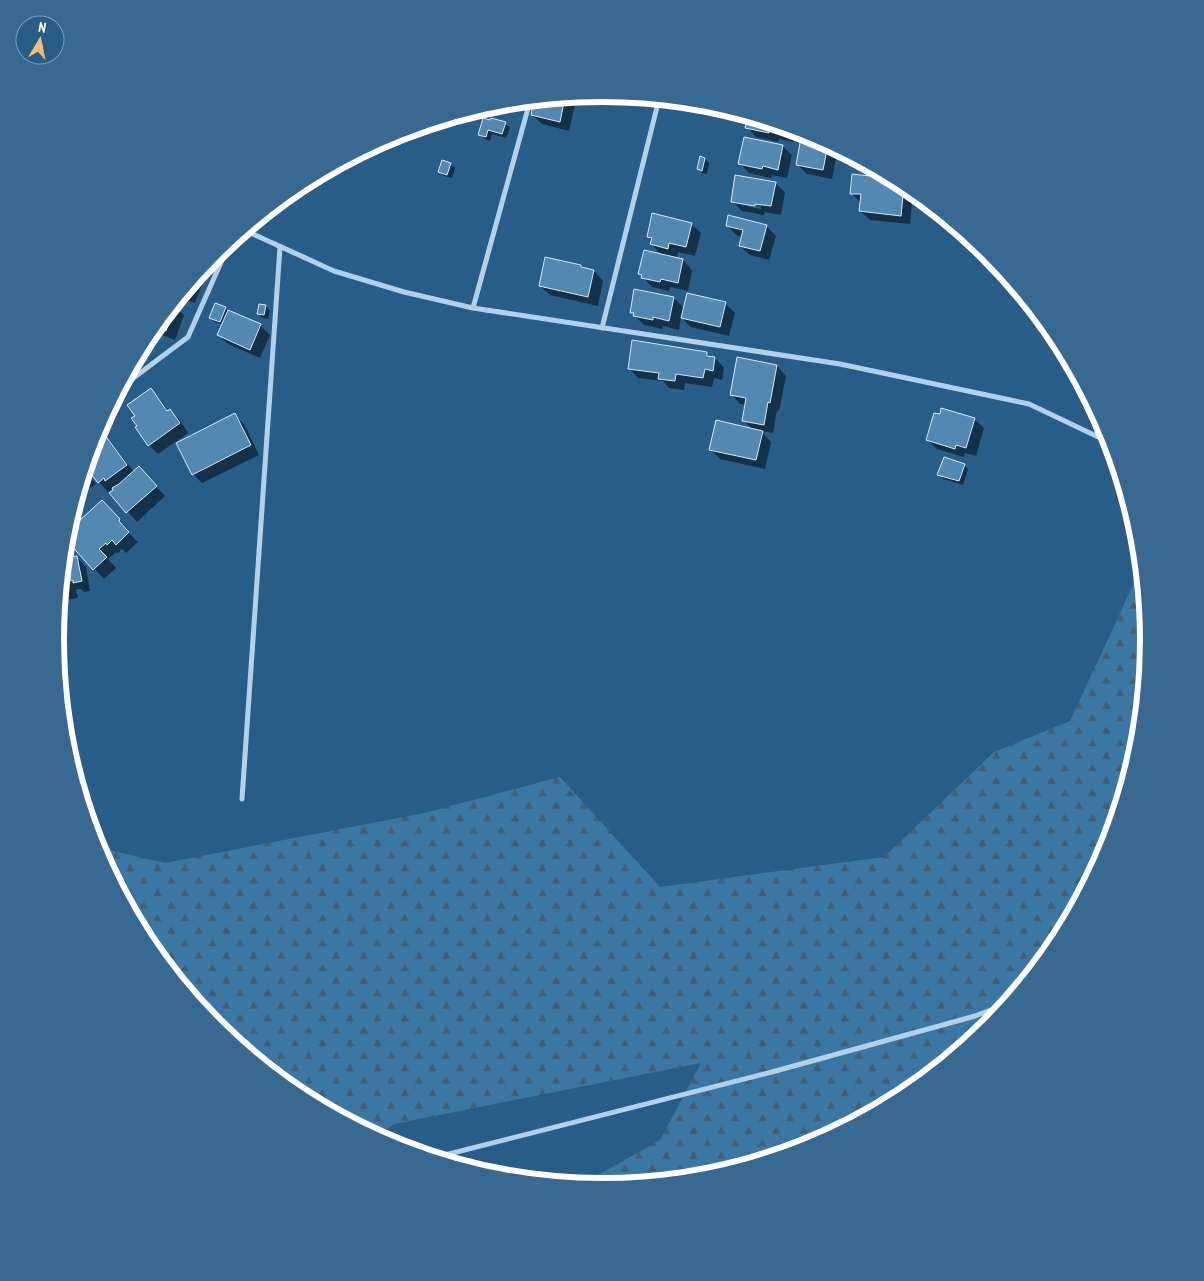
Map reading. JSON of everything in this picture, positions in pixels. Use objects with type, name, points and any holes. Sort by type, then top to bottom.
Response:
[{"type":"street","points":[[602,328],[657,105]]},
{"type":"street","points":[[473,308],[528,108]]},
{"type":"street","points":[[250,233],[334,271],[404,292],[473,308],[840,364],[1029,404],[1100,438]]},
{"type":"street","points":[[242,800],[280,247]]},
{"type":"street","points":[[131,379],[188,337],[223,258]]},
{"type":"street","points":[[445,1155],[772,1072],[974,1016],[995,1008]]},
{"type":"green space","points":[[1137,577],[1140,640],[1139,676],[1136,711],[1122,780],[1112,814],[1085,879],[1050,940],[1029,968],[983,1021],[957,1045],[930,1068],[871,1107],[808,1138],[775,1150],[707,1168],[672,1174],[637,1178],[591,1179],[660,1140],[701,1063],[394,1124],[383,1132],[333,1107],[303,1088],[274,1068],[221,1021],[197,995],[154,940],[119,879],[106,849],[165,863],[424,813],[560,777],[660,887],[884,857],[994,752],[1070,721]]},
{"type":"building","points":[[564,103],[560,122],[531,115],[533,107]]},
{"type":"building","points":[[483,118],[506,122],[502,134],[488,130],[486,137],[478,135]]},
{"type":"building","points":[[746,123],[781,133],[770,131],[769,133],[745,128]]},
{"type":"building","points":[[744,137],[783,145],[778,170],[763,166],[762,169],[738,164]]},
{"type":"building","points":[[800,140],[827,152],[823,170],[796,165]]},
{"type":"building","points":[[700,156],[705,158],[702,171],[697,169]]},
{"type":"building","points":[[442,160],[451,163],[447,175],[438,172]]},
{"type":"building","points":[[852,174],[875,176],[903,194],[901,216],[859,211],[861,194],[850,194]]},
{"type":"building","points":[[735,175],[776,182],[771,206],[755,204],[755,206],[731,202]]},
{"type":"building","points":[[652,213],[692,223],[686,247],[669,243],[668,249],[650,244],[652,238],[647,237]]},
{"type":"building","points":[[728,215],[767,225],[760,251],[739,246],[743,230],[726,226]]},
{"type":"building","points":[[644,250],[683,259],[678,283],[661,279],[660,282],[641,278],[642,275],[638,274]]},
{"type":"building","points":[[545,257],[594,270],[588,297],[539,286]]},
{"type":"building","points":[[634,289],[674,297],[669,321],[653,317],[653,320],[633,316],[634,313],[630,313]]},
{"type":"building","points":[[687,293],[726,302],[720,327],[681,318]]},
{"type":"building","points":[[215,303],[226,307],[220,322],[209,318]]},
{"type":"building","points":[[259,304],[266,305],[264,315],[257,314]]},
{"type":"building","points":[[228,310],[261,324],[250,350],[217,335]]},
{"type":"building","points":[[170,320],[166,331],[162,330]]},
{"type":"building","points":[[632,340],[707,352],[707,356],[715,357],[713,371],[705,369],[703,378],[676,374],[675,381],[658,379],[659,373],[628,369]]},
{"type":"building","points":[[737,357],[777,365],[764,425],[742,421],[746,398],[730,395]]},
{"type":"building","points":[[151,388],[167,411],[170,409],[180,423],[148,446],[135,427],[137,426],[131,418],[135,416],[127,405]]},
{"type":"building","points":[[941,408],[975,418],[966,448],[956,445],[955,449],[926,440],[934,413],[940,414]]},
{"type":"building","points":[[235,413],[251,445],[192,475],[176,443]]},
{"type":"building","points":[[716,420],[763,431],[756,460],[709,450]]},
{"type":"building","points":[[105,435],[127,465],[105,481],[104,478],[98,483],[90,473]]},
{"type":"building","points":[[944,457],[965,464],[959,481],[937,475]]},
{"type":"building","points":[[139,466],[157,486],[126,513],[109,493],[113,490],[112,488]]},
{"type":"building","points":[[102,500],[120,519],[119,521],[129,532],[116,545],[112,540],[99,549],[107,557],[93,570],[72,546],[77,523]]},
{"type":"building","points":[[77,556],[82,581],[73,583],[73,580],[67,581],[70,557]]}]
